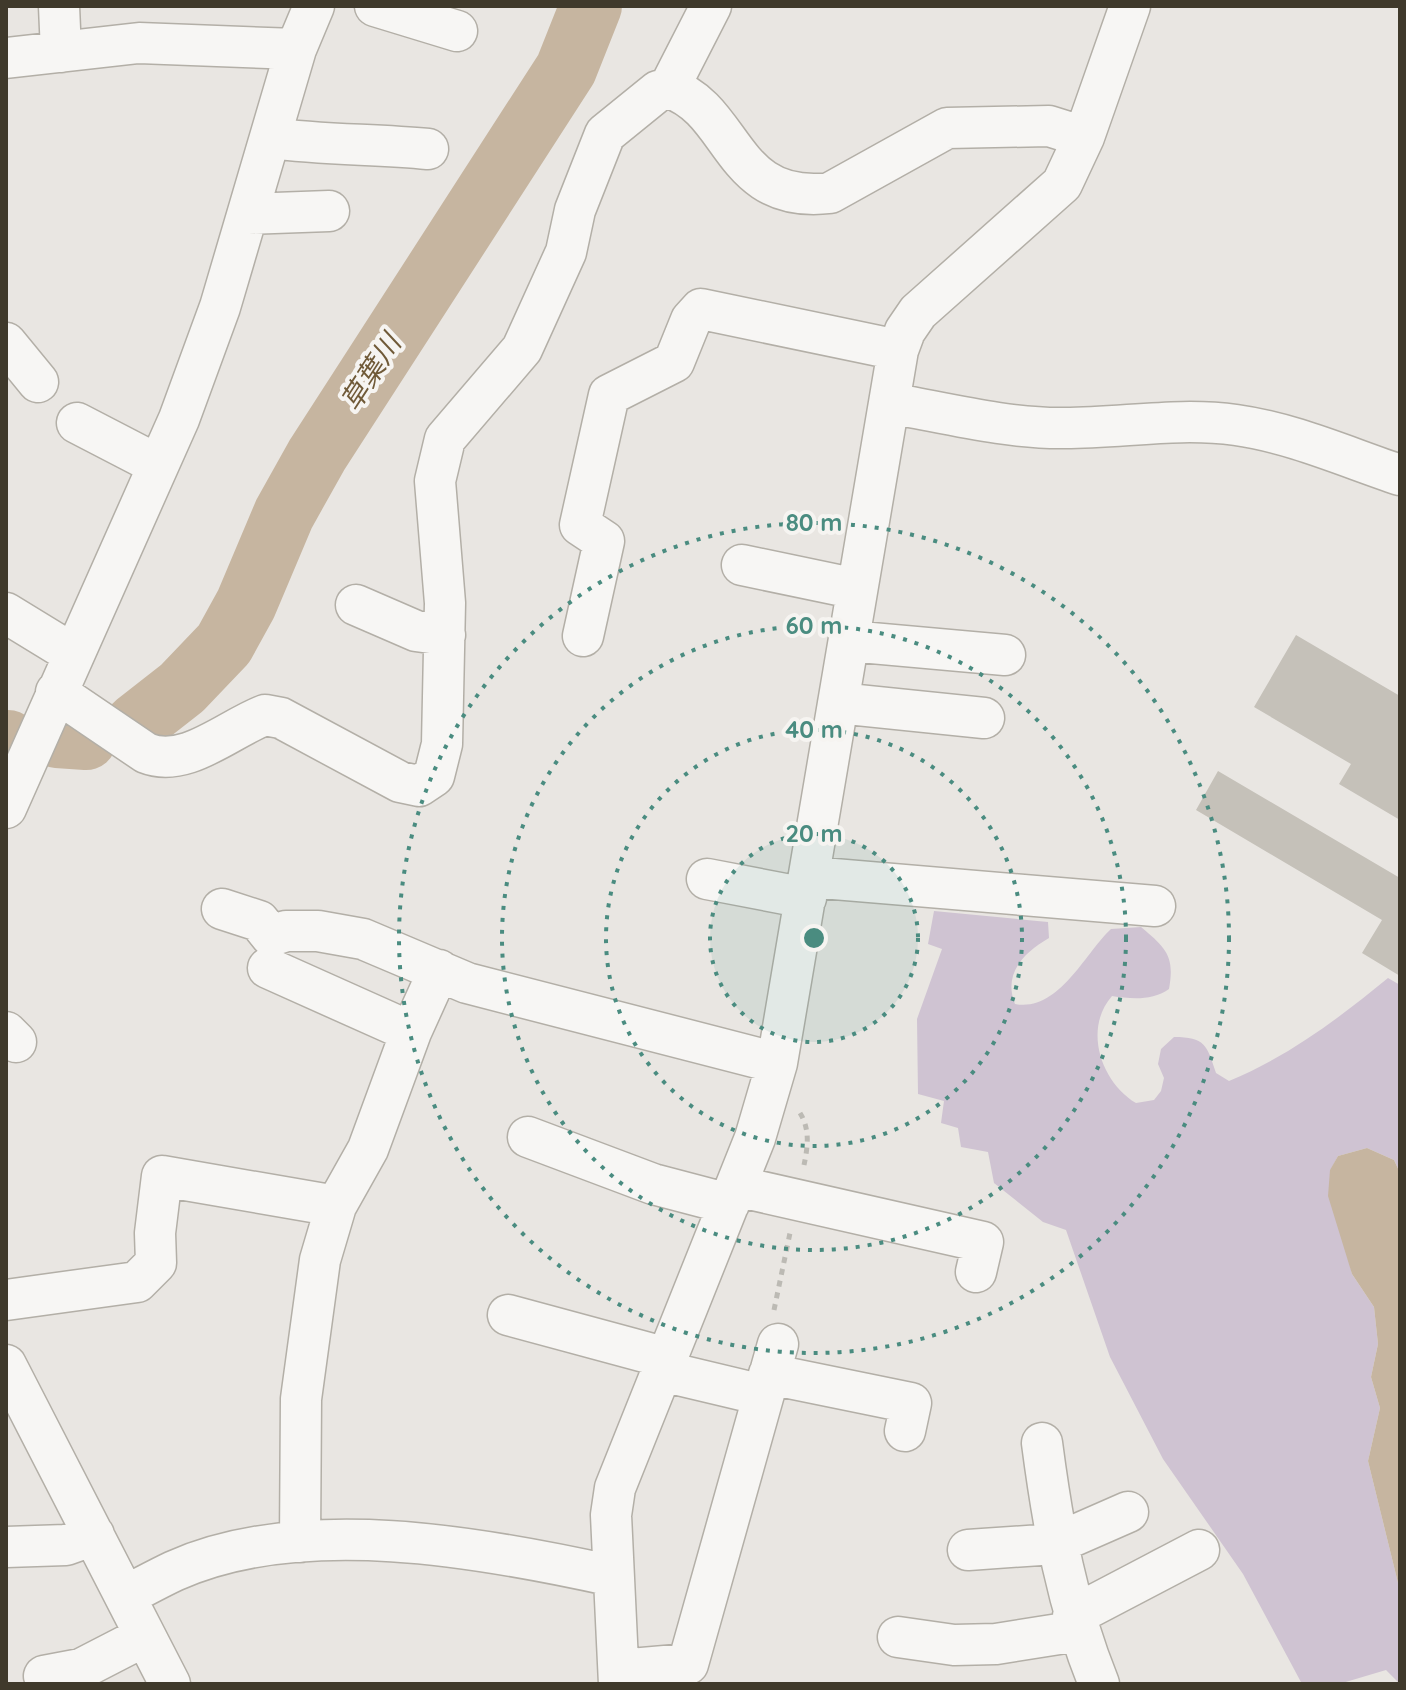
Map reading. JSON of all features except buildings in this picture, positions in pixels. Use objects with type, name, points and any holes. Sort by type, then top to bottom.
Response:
[{"type":"street","points":[[6,808],[179,419],[220,307],[296,49],[314,6]]},
{"type":"street","points":[[375,6],[457,31]]},
{"type":"street","points":[[669,88],[711,6]]},
{"type":"street","points":[[770,1371],[688,1664],[619,1677],[611,1515],[615,1488],[755,1138],[777,1063],[898,350],[905,331],[918,312],[1062,184],[1084,137],[1130,6]]},
{"type":"street","points":[[56,7],[61,52]]},
{"type":"street","points":[[6,58],[139,43],[296,49]]},
{"type":"street","points":[[56,692],[146,753],[160,759],[177,758],[265,715],[281,718],[400,782],[419,786],[434,776],[442,744],[445,635],[435,481],[445,439],[522,349],[566,252],[575,210],[605,134],[658,91],[669,88],[694,100],[744,166],[762,179],[797,193],[830,193],[947,128],[1049,126],[1084,137]]},
{"type":"street","points":[[270,138],[329,145],[364,143],[428,149]]},
{"type":"street","points":[[248,214],[329,211]]},
{"type":"street","points":[[583,636],[604,541],[580,525],[609,395],[674,362],[691,320],[701,309],[898,350]]},
{"type":"street","points":[[6,343],[38,382]]},
{"type":"street","points":[[889,403],[1064,429],[1192,420],[1239,425],[1285,435],[1400,475]]},
{"type":"street","points":[[77,423],[158,465]]},
{"type":"street","points":[[742,565],[857,589]]},
{"type":"street","points":[[356,605],[416,631],[445,635]]},
{"type":"street","points":[[6,613],[73,654]]},
{"type":"street","points":[[849,641],[1005,655]]},
{"type":"street","points":[[838,703],[984,718]]},
{"type":"street","points":[[707,879],[808,888],[1155,906]]},
{"type":"street","points":[[222,909],[259,921],[271,936],[286,931],[318,931],[363,939],[467,983],[777,1063]]},
{"type":"street","points":[[268,968],[411,1032]]},
{"type":"street","points":[[300,1542],[301,1399],[320,1260],[336,1206],[368,1149],[411,1032],[439,970]]},
{"type":"street","points":[[528,1137],[653,1184],[733,1195],[894,1238],[983,1242],[976,1272]]},
{"type":"street","points":[[6,1300],[137,1282],[156,1263],[155,1233],[162,1176],[336,1206]]},
{"type":"street","points":[[508,1315],[665,1364],[770,1371],[911,1403],[905,1431]]},
{"type":"street","points":[[6,1365],[170,1684]]},
{"type":"street","points":[[1042,1443],[1055,1544],[1075,1623],[1099,1684]]},
{"type":"street","points":[[968,1550],[1055,1544],[1128,1512]]},
{"type":"street","points":[[6,1547],[66,1545],[94,1535]]},
{"type":"street","points":[[125,1596],[176,1570],[240,1552],[300,1542],[426,1542],[509,1553],[613,1576]]},
{"type":"street","points":[[898,1637],[954,1645],[996,1644],[1075,1623],[1199,1550]]},
{"type":"street","points":[[44,1676],[81,1669],[145,1636]]},
{"type":"shaded area","points":[[934,911],[1048,922],[1049,938],[1031,950],[1014,974],[1012,993],[1015,1004],[1031,1004],[1058,990],[1111,929],[1141,927],[1157,941],[1167,954],[1171,968],[1169,989],[1149,997],[1112,996],[1103,1009],[1099,1024],[1100,1054],[1105,1069],[1113,1082],[1136,1103],[1154,1100],[1161,1091],[1164,1078],[1158,1064],[1161,1049],[1174,1037],[1203,1044],[1216,1073],[1229,1081],[1312,1036],[1388,978],[1400,985],[1400,1173],[1394,1160],[1367,1148],[1338,1156],[1330,1171],[1352,1274],[1374,1307],[1378,1344],[1371,1377],[1380,1408],[1368,1461],[1400,1591],[1400,1684],[1386,1670],[1339,1684],[1302,1684],[1243,1574],[1163,1459],[1110,1357],[1066,1230],[1043,1222],[994,1183],[988,1152],[961,1147],[958,1128],[941,1123],[944,1101],[918,1094],[917,1019],[942,949],[928,944]]},
{"type":"shaded area","points":[[1367,1148],[1394,1160],[1400,1173],[1400,1591],[1368,1461],[1380,1408],[1371,1377],[1378,1344],[1374,1307],[1352,1274],[1328,1196],[1330,1170],[1338,1156]]},
{"type":"waterway","name":"草葉川","points":[[136,724],[182,688],[224,644],[246,604],[284,514],[317,455],[566,69],[591,6]]},
{"type":"waterway","name":"草葉川","points":[[57,737],[86,739]]}]
